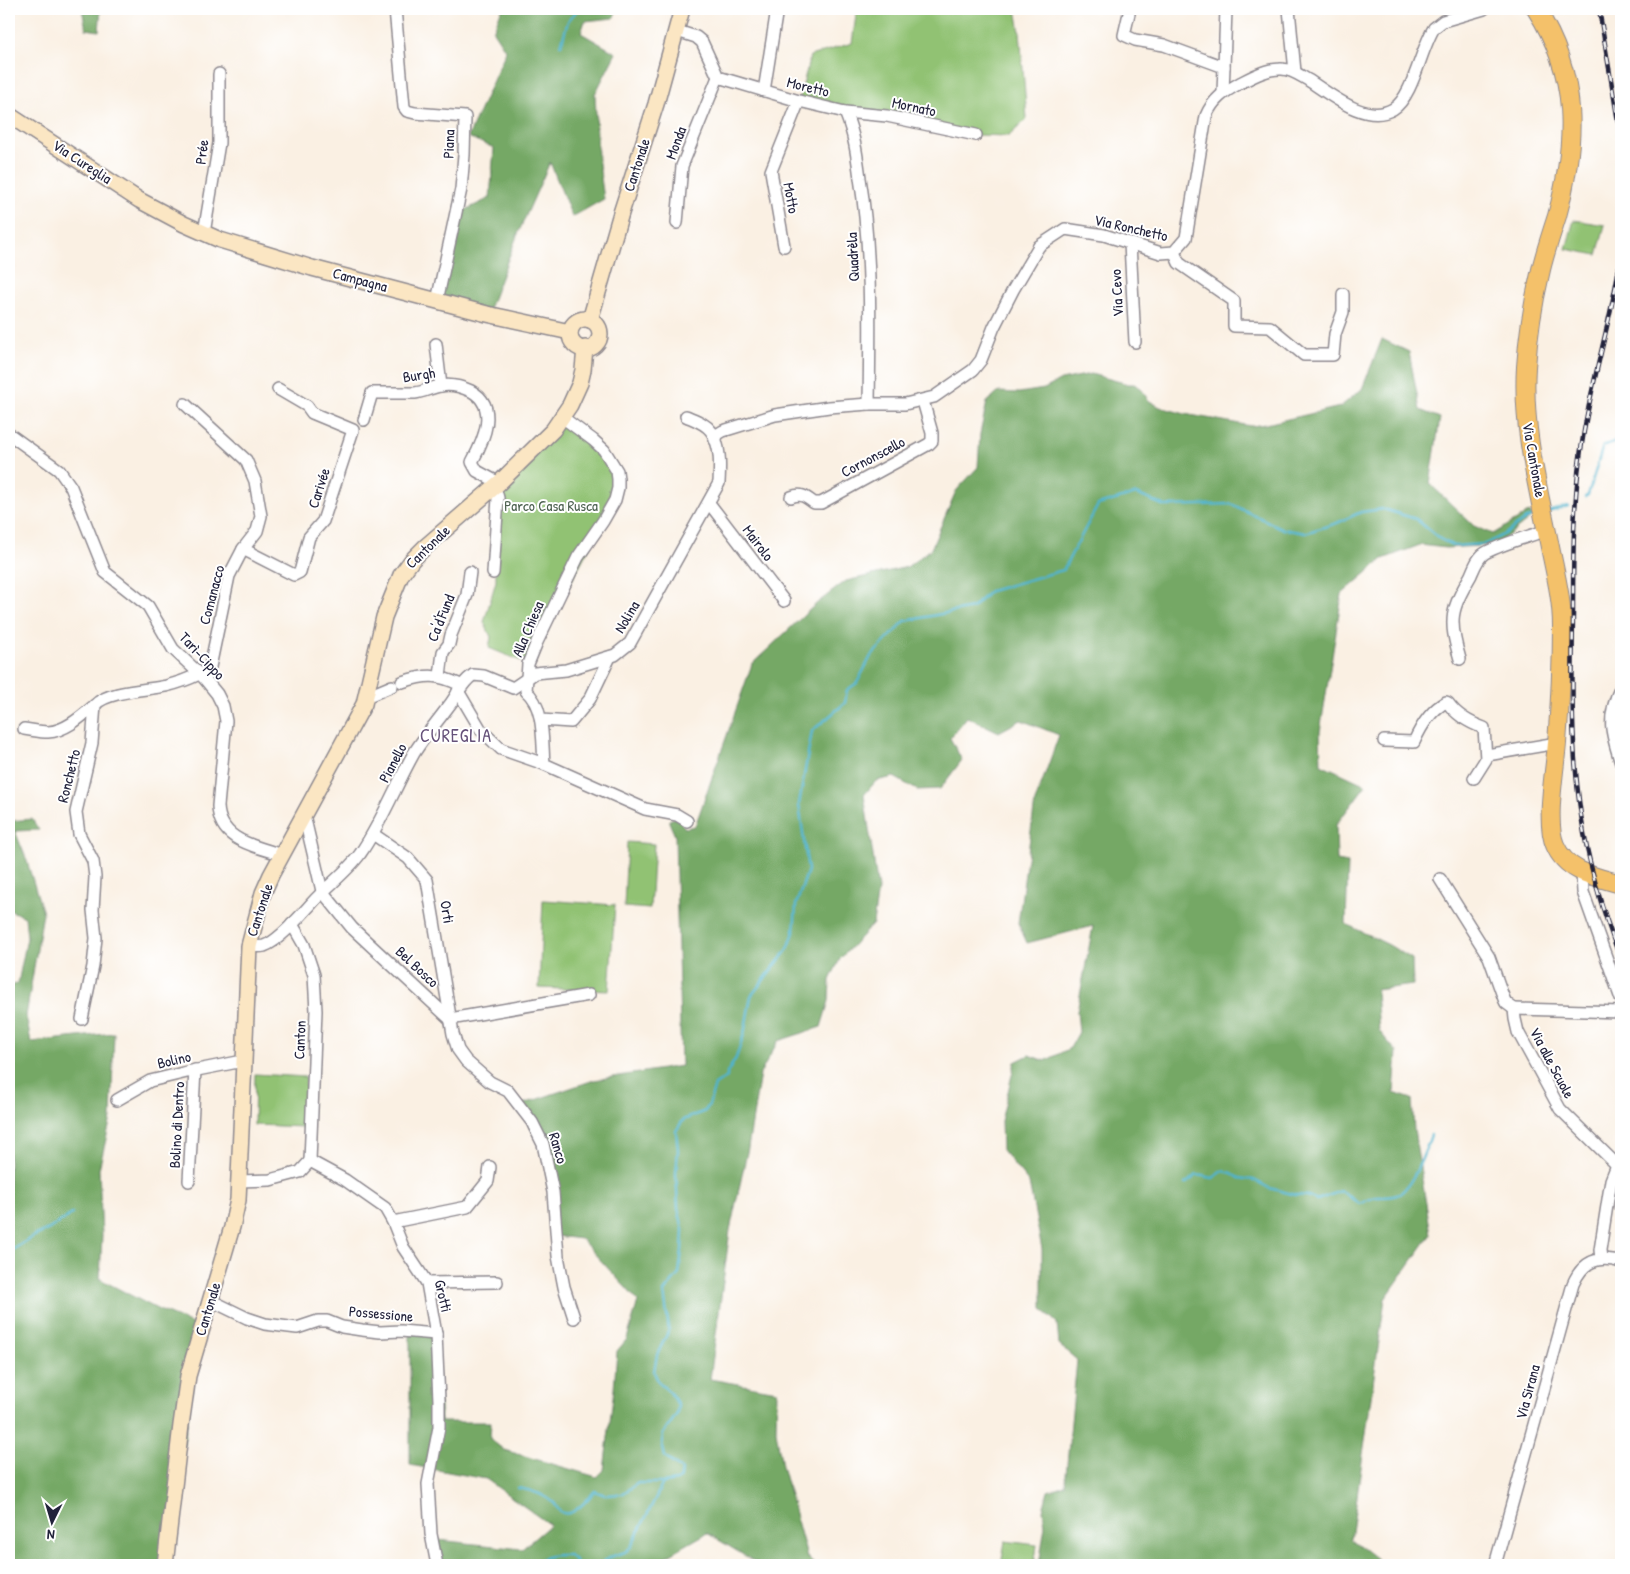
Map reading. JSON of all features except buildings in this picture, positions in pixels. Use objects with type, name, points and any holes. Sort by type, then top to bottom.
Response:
[{"type":"main road","name":"Via Cantonale","points":[[1536,9],[1552,37],[1561,60],[1571,108],[1571,142],[1566,174],[1540,274],[1526,369],[1526,422],[1556,577],[1562,620],[1557,743],[1550,822],[1551,833],[1557,850],[1582,873],[1619,883]]},
{"type":"street","name":"Piana","points":[[395,9],[404,108],[415,113],[465,117],[461,189],[437,301]]},
{"type":"street","name":"Cantonale","points":[[590,320],[621,212],[656,104],[682,9]]},
{"type":"street","name":"Moretto","points":[[764,91],[777,9]]},
{"type":"street","points":[[1130,9],[1124,35],[1135,40],[1164,45],[1224,67]]},
{"type":"street","points":[[1223,92],[1226,9]]},
{"type":"street","points":[[1288,9],[1295,72]]},
{"type":"street","name":"Via Ronchetto","points":[[923,401],[934,397],[973,370],[981,360],[997,320],[1039,246],[1065,230],[1104,235],[1161,253],[1174,252],[1186,238],[1206,116],[1211,104],[1223,92],[1255,75],[1280,68],[1295,72],[1358,110],[1371,114],[1387,112],[1394,108],[1405,96],[1434,28],[1443,21],[1484,9]]},
{"type":"street","points":[[677,31],[696,36],[702,42],[718,77]]},
{"type":"street","name":"Prée","points":[[204,233],[218,143],[219,74]]},
{"type":"street","name":"Moretto","points":[[718,77],[799,101],[845,112]]},
{"type":"street","name":"Monda","points":[[677,222],[682,166],[718,77]]},
{"type":"street","name":"Motto","points":[[784,246],[771,171],[799,101]]},
{"type":"street","name":"Mornato","points":[[845,112],[887,116],[976,136]]},
{"type":"street","name":"Quadrèla","points":[[845,112],[853,131],[864,199],[869,262],[869,404]]},
{"type":"street","name":"Via Cureglia","points":[[9,115],[139,200],[155,208]]},
{"type":"street","name":"Campagna","points":[[155,208],[204,233],[250,250],[437,301],[519,322],[570,332]]},
{"type":"street","name":"Via Cevo","points":[[1130,244],[1135,342]]},
{"type":"street","points":[[1174,252],[1179,263],[1234,301],[1234,326],[1270,326],[1304,355],[1333,355],[1335,334],[1343,312],[1343,294]]},
{"type":"street","points":[[584,319],[590,320],[597,325],[599,339],[593,346],[585,348],[574,343],[570,332],[575,323],[584,319]]},
{"type":"street","points":[[436,344],[442,386]]},
{"type":"street","name":"Cantonale","points":[[165,1565],[186,1386],[234,1217],[239,1181],[249,946],[263,893],[366,697],[384,617],[401,575],[425,547],[497,485],[546,437],[562,417],[580,384],[584,370],[585,348]]},
{"type":"street","name":"Burgh","points":[[364,420],[372,393],[417,392],[442,386],[463,387],[480,396],[486,407],[488,420],[478,451],[472,462],[477,471],[497,485]]},
{"type":"street","name":"Carivée","points":[[243,549],[294,575],[300,572],[310,537],[323,521],[353,430],[312,413],[306,406],[278,389]]},
{"type":"street","points":[[715,440],[718,434],[723,431],[775,415],[829,407],[905,404],[923,401]]},
{"type":"street","name":"Cornonscello","points":[[791,497],[799,494],[806,496],[814,503],[821,502],[929,444],[932,441],[932,433],[923,401]]},
{"type":"street","name":"Comanacco","points":[[185,404],[242,455],[252,473],[259,505],[260,521],[255,535],[243,549],[229,576],[210,667],[202,676]]},
{"type":"street","points":[[686,416],[702,423],[710,430],[715,440]]},
{"type":"street","name":"Alla Chiesa","points":[[544,764],[541,720],[534,698],[526,691],[528,664],[578,556],[603,521],[615,500],[618,488],[617,471],[604,450],[562,417]]},
{"type":"street","name":"Tarì-Cippo","points":[[9,434],[60,470],[71,488],[105,572],[148,606],[173,649],[202,676],[217,694],[223,706],[226,721],[218,806],[222,826],[242,841],[282,855]]},
{"type":"street","name":"Nolina","points":[[460,688],[473,675],[484,676],[513,688],[535,673],[566,670],[610,657],[620,652],[630,643],[719,483],[720,466],[715,440]]},
{"type":"street","points":[[493,573],[498,498],[497,485]]},
{"type":"street","name":"Mairolo","points":[[709,503],[784,601]]},
{"type":"street","points":[[1460,659],[1452,630],[1453,611],[1457,600],[1482,555],[1545,520]]},
{"type":"street","name":"Ca'd'Fund","points":[[440,676],[443,652],[450,644],[451,635],[467,595],[470,572]]},
{"type":"street","points":[[541,720],[571,722],[590,699],[610,657]]},
{"type":"street","points":[[24,729],[46,732],[54,731],[80,718],[103,698],[168,686],[202,676]]},
{"type":"street","points":[[366,697],[420,677],[440,676],[460,688],[481,730],[501,749],[544,764],[646,808],[677,815],[687,821]]},
{"type":"street","points":[[1621,687],[1613,706],[1611,722],[1613,738],[1621,763]]},
{"type":"street","name":"Pianello","points":[[249,946],[269,944],[292,924],[358,856],[373,834],[415,753],[460,688]]},
{"type":"street","points":[[1384,741],[1414,742],[1420,728],[1437,707],[1446,702],[1471,724],[1484,728],[1487,755],[1474,778]]},
{"type":"street","name":"Ronchetto","points":[[82,1019],[93,966],[96,938],[93,910],[95,877],[93,861],[79,834],[76,812],[92,743],[95,705]]},
{"type":"street","points":[[1487,755],[1557,743]]},
{"type":"street","name":"Bel Bosco","points":[[304,815],[322,891],[352,928],[450,1019]]},
{"type":"street","name":"Orti","points":[[373,834],[408,858],[427,880],[450,1019]]},
{"type":"street","points":[[1582,873],[1583,892],[1621,999]]},
{"type":"street","name":"Via alle Scuole","points":[[1440,878],[1489,957],[1504,999],[1514,1009],[1518,1032],[1560,1109],[1619,1165]]},
{"type":"street","name":"Canton","points":[[292,924],[304,945],[314,975],[316,1011],[310,1161]]},
{"type":"street","points":[[450,1019],[589,995]]},
{"type":"street","points":[[1514,1009],[1621,1012]]},
{"type":"street","name":"Ranco","points":[[450,1019],[452,1034],[458,1050],[466,1062],[490,1082],[508,1091],[532,1122],[544,1144],[553,1192],[558,1256],[564,1287],[574,1318]]},
{"type":"street","name":"Bolino","points":[[117,1100],[150,1081],[243,1061]]},
{"type":"street","name":"Bolino di Dentro","points":[[189,1181],[195,1070]]},
{"type":"street","points":[[239,1181],[270,1180],[300,1172],[310,1161]]},
{"type":"street","name":"Grotti","points":[[310,1161],[345,1180],[385,1208],[403,1247],[427,1283],[436,1334],[439,1400],[438,1427],[428,1484],[431,1534],[437,1565]]},
{"type":"street","points":[[1619,1165],[1611,1180],[1600,1250],[1601,1259],[1621,1262]]},
{"type":"street","points":[[393,1222],[467,1207],[488,1181],[490,1167]]},
{"type":"street","name":"Via Sirana","points":[[1496,1565],[1573,1284],[1580,1270],[1591,1262],[1601,1259]]},
{"type":"street","points":[[427,1283],[497,1282]]},
{"type":"street","name":"Possessione","points":[[210,1300],[247,1318],[265,1324],[297,1328],[318,1321],[327,1321],[342,1327],[362,1330],[436,1334]]},
{"type":"green space","points":[[82,9],[101,9],[99,31],[86,29]]},
{"type":"green space","points":[[502,9],[617,9],[614,18],[585,21],[581,33],[616,53],[595,94],[598,156],[604,199],[572,217],[550,162],[517,236],[487,314],[437,301],[457,214],[490,198],[494,148],[468,137],[506,51],[493,31]]},
{"type":"green space","points":[[857,9],[1016,9],[1020,32],[1027,119],[1009,136],[976,135],[799,101],[810,56],[852,43]]},
{"type":"green space","points":[[1574,220],[1605,225],[1597,255],[1566,249]]},
{"type":"green space","points":[[1382,339],[1409,352],[1420,410],[1440,418],[1430,484],[1474,526],[1493,534],[1530,512],[1532,517],[1496,545],[1446,548],[1420,545],[1383,559],[1342,594],[1320,732],[1321,764],[1366,785],[1336,825],[1337,861],[1348,863],[1346,924],[1389,945],[1412,959],[1413,985],[1376,990],[1379,1031],[1397,1052],[1394,1093],[1412,1099],[1414,1130],[1431,1234],[1385,1299],[1351,1539],[1377,1559],[1375,1565],[1039,1565],[1045,1525],[1043,1510],[1048,1491],[1065,1485],[1077,1360],[1059,1345],[1057,1323],[1042,1309],[1042,1249],[1029,1183],[1002,1150],[1001,1121],[1015,1062],[1029,1055],[1045,1061],[1070,1048],[1079,1032],[1077,1011],[1093,926],[1027,943],[1018,923],[1035,802],[1059,735],[1021,720],[999,732],[967,717],[950,738],[962,760],[940,789],[917,790],[894,777],[876,781],[864,795],[878,889],[873,924],[840,959],[830,980],[829,1001],[821,1027],[778,1041],[760,1074],[748,1148],[730,1230],[710,1379],[777,1391],[776,1431],[782,1466],[807,1557],[815,1565],[760,1565],[707,1533],[651,1565],[443,1565],[438,1540],[522,1549],[550,1525],[486,1479],[410,1465],[410,1334],[435,1333],[441,1422],[491,1422],[490,1439],[504,1450],[597,1477],[604,1470],[617,1351],[627,1339],[638,1301],[581,1239],[556,1236],[549,1165],[520,1105],[594,1080],[681,1066],[675,836],[669,820],[677,817],[685,828],[695,826],[752,664],[817,603],[846,581],[907,567],[931,549],[956,491],[978,467],[980,434],[987,402],[999,392],[1019,393],[1044,389],[1061,380],[1091,374],[1134,384],[1141,388],[1148,400],[1160,407],[1185,414],[1251,426],[1266,424],[1340,407],[1362,389]]},
{"type":"green space","name":"Parco Casa Rusca","points":[[562,417],[593,440],[618,479],[603,521],[528,664],[489,648],[491,637],[484,622],[496,581],[495,487]]},
{"type":"green space","points":[[32,819],[39,830],[15,831],[26,858],[43,913],[26,1016],[31,1042],[114,1033],[111,1118],[99,1169],[102,1235],[100,1279],[157,1309],[202,1328],[165,1565],[9,1565],[9,987],[18,983],[27,938],[25,917],[9,910],[9,821]]},
{"type":"green space","points":[[627,842],[654,844],[650,909],[624,907]]},
{"type":"green space","points":[[543,900],[615,905],[609,991],[539,988]]},
{"type":"green space","points":[[255,1074],[306,1077],[304,1127],[254,1125]]},
{"type":"green space","points":[[1005,1541],[1037,1545],[1034,1565],[1001,1565]]},
{"type":"waterway","points":[[561,45],[568,21],[578,9]]},
{"type":"waterway","points":[[1585,497],[1588,495],[1603,446],[1621,439]]},
{"type":"waterway","points":[[597,1565],[625,1552],[631,1547],[663,1483],[677,1481],[681,1476],[682,1470],[665,1457],[662,1443],[663,1434],[677,1414],[678,1405],[670,1392],[659,1383],[654,1372],[657,1355],[669,1330],[664,1292],[679,1274],[682,1250],[683,1230],[678,1208],[676,1174],[678,1150],[676,1131],[683,1120],[705,1111],[709,1105],[715,1085],[727,1077],[744,1034],[751,996],[788,949],[794,932],[796,905],[808,870],[799,804],[812,731],[845,703],[847,690],[857,683],[871,656],[905,621],[972,608],[990,591],[1063,570],[1098,505],[1136,494],[1165,506],[1231,504],[1283,529],[1305,533],[1337,523],[1361,512],[1383,509],[1416,519],[1440,539],[1454,546],[1485,544],[1505,534],[1524,520],[1536,515]]},
{"type":"waterway","points":[[1548,512],[1568,506]]},
{"type":"waterway","points":[[1185,1184],[1197,1175],[1213,1178],[1223,1171],[1232,1173],[1239,1178],[1254,1180],[1269,1188],[1308,1196],[1317,1200],[1341,1191],[1360,1204],[1369,1199],[1397,1195],[1402,1192],[1413,1178],[1431,1135]]},
{"type":"waterway","points":[[9,1252],[72,1214]]},
{"type":"waterway","points":[[518,1488],[546,1497],[560,1511],[570,1513],[580,1507],[595,1491],[605,1495],[622,1494],[638,1483],[663,1483]]},
{"type":"waterway","points":[[536,1565],[542,1559],[555,1555],[569,1555],[575,1560],[575,1565]]},
{"type":"railway","points":[[1599,9],[1621,139]]},
{"type":"railway","points":[[1621,254],[1580,454],[1574,546],[1572,665],[1575,765],[1584,833],[1597,888],[1621,960]]},
{"type":"district","name":"CUREGLIA","points":[[456,736]]}]
